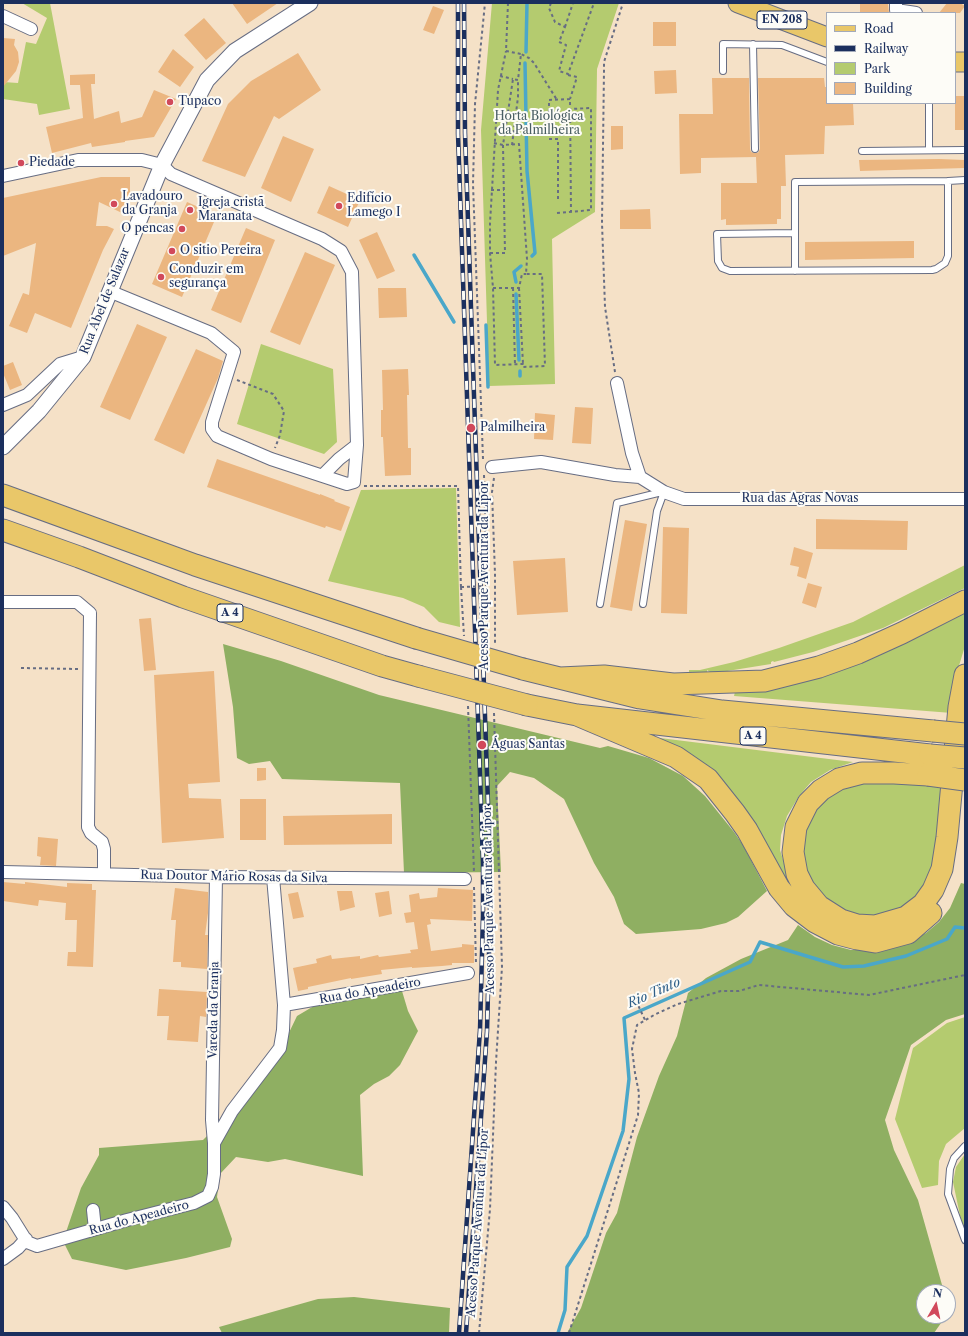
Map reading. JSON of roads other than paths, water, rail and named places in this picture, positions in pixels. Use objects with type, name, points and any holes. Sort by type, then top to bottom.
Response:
[{"type":"highway","name":"A 4","points":[[3,495],[195,565],[416,638],[522,669],[640,698],[722,711],[965,734]]},
{"type":"highway","name":"A 4","points":[[3,530],[79,557],[183,597],[382,666],[576,716],[965,758]]},
{"type":"highway","points":[[560,678],[604,676],[673,684],[764,681],[819,666],[858,653],[902,633],[965,601]]},
{"type":"highway","points":[[965,675],[959,707],[947,837],[942,868],[933,890],[923,904],[906,917],[875,926],[857,925],[841,920],[819,906],[804,888],[797,874],[793,852],[796,827],[808,803],[821,790],[839,779],[862,773],[894,773],[928,776],[965,780]]},
{"type":"highway","points":[[576,716],[676,757],[708,779],[747,830],[780,888],[794,906],[815,922],[838,934],[856,939],[875,942],[908,933],[928,916],[943,900],[954,873],[961,838],[965,788]]},
{"type":"main road","name":"EN 208","points":[[738,3],[826,37]]},
{"type":"street","name":"Rua Abel de Salazar","points":[[3,447],[39,411],[83,357],[162,165],[207,80],[235,51],[310,3]]},
{"type":"street","points":[[896,3],[896,10],[909,12]]},
{"type":"street","points":[[3,16],[31,29]]},
{"type":"street","points":[[3,176],[78,160],[142,160],[162,165],[171,174],[322,239],[341,251],[352,272],[356,445],[354,482],[347,484],[271,459],[217,436],[212,430],[212,422],[234,352],[211,333],[109,291]]},
{"type":"street","points":[[3,405],[27,395],[60,364],[83,357]]},
{"type":"street","points":[[617,383],[632,453],[640,477]]},
{"type":"street","points":[[322,475],[356,445]]},
{"type":"street","name":"Rua das Agras Novas","points":[[489,467],[541,462],[615,475],[640,477],[664,492],[684,499],[965,499]]},
{"type":"street","points":[[3,602],[77,602],[90,613],[88,827],[91,833],[102,842],[104,849],[104,874]]},
{"type":"street","name":"Rua Doutor Mário Rosas da Silva","points":[[3,872],[216,877],[470,880]]},
{"type":"street","name":"Vareda da Granja","points":[[214,1143],[212,1120],[216,877]]},
{"type":"street","points":[[273,877],[284,1006]]},
{"type":"street","name":"Rua do Apeadeiro","points":[[26,1239],[27,1242],[37,1246],[50,1244],[95,1229],[194,1203],[208,1196],[212,1187],[214,1174],[214,1143],[232,1111],[280,1048],[283,1030],[284,1006],[468,973]]},
{"type":"street","points":[[3,1206],[26,1239],[18,1248],[3,1259]]},
{"type":"street","points":[[93,1210],[95,1229]]},
{"type":"lane","points":[[723,71],[723,44],[782,44],[826,62]]},
{"type":"lane","points":[[753,44],[755,148]]},
{"type":"lane","points":[[929,104],[929,150]]},
{"type":"lane","points":[[862,152],[965,150]]},
{"type":"lane","points":[[795,233],[717,234],[718,261],[724,270],[733,272],[932,270],[945,263],[948,253],[948,180]]},
{"type":"lane","points":[[795,271],[795,182],[965,180]]},
{"type":"lane","points":[[600,604],[617,503],[664,492]]},
{"type":"lane","points":[[643,604],[657,511],[664,492]]},
{"type":"lane","points":[[965,1146],[954,1158],[950,1169],[948,1183],[948,1194],[965,1240]]},
{"type":"waterway","points":[[526,52],[527,3]]},
{"type":"waterway","points":[[525,63],[527,171],[535,253],[532,256]]},
{"type":"waterway","points":[[414,255],[454,322]]},
{"type":"waterway","points":[[516,282],[514,272],[521,266]]},
{"type":"waterway","points":[[516,294],[519,360]]},
{"type":"waterway","points":[[486,325],[488,387]]},
{"type":"waterway","points":[[520,371],[520,376]]},
{"type":"waterway","name":"Rio Tinto","points":[[558,1333],[565,1310],[567,1267],[587,1236],[623,1131],[629,1079],[624,1018],[750,962],[760,942],[843,967],[864,966],[906,956],[947,939],[955,927],[965,928]]},
{"type":"railway","points":[[458,3],[458,134],[483,863],[480,1030],[459,1333]]},
{"type":"railway","points":[[464,3],[465,133],[490,862],[487,1031],[466,1333]]},
{"type":"place","name":"Tupaco","points":[[170,102]]},
{"type":"place","name":"Piedade","points":[[21,163]]},
{"type":"place","name":"Lavadouro da Granja","points":[[114,204]]},
{"type":"place","name":"Edifício Lamego I","points":[[339,206]]},
{"type":"place","name":"Igreja cristã Maranata","points":[[190,210]]},
{"type":"place","name":"O pencas","points":[[182,229]]},
{"type":"place","name":"O sitio Pereira","points":[[172,251]]},
{"type":"place","name":"Conduzir em segurança","points":[[161,277]]},
{"type":"place","name":"Palmilheira","points":[[471,428]]},
{"type":"place","name":"Águas Santas","points":[[482,745]]},
{"type":"park label","name":"Horta Biológica da Palmilheira","points":[[539,124]]}]
